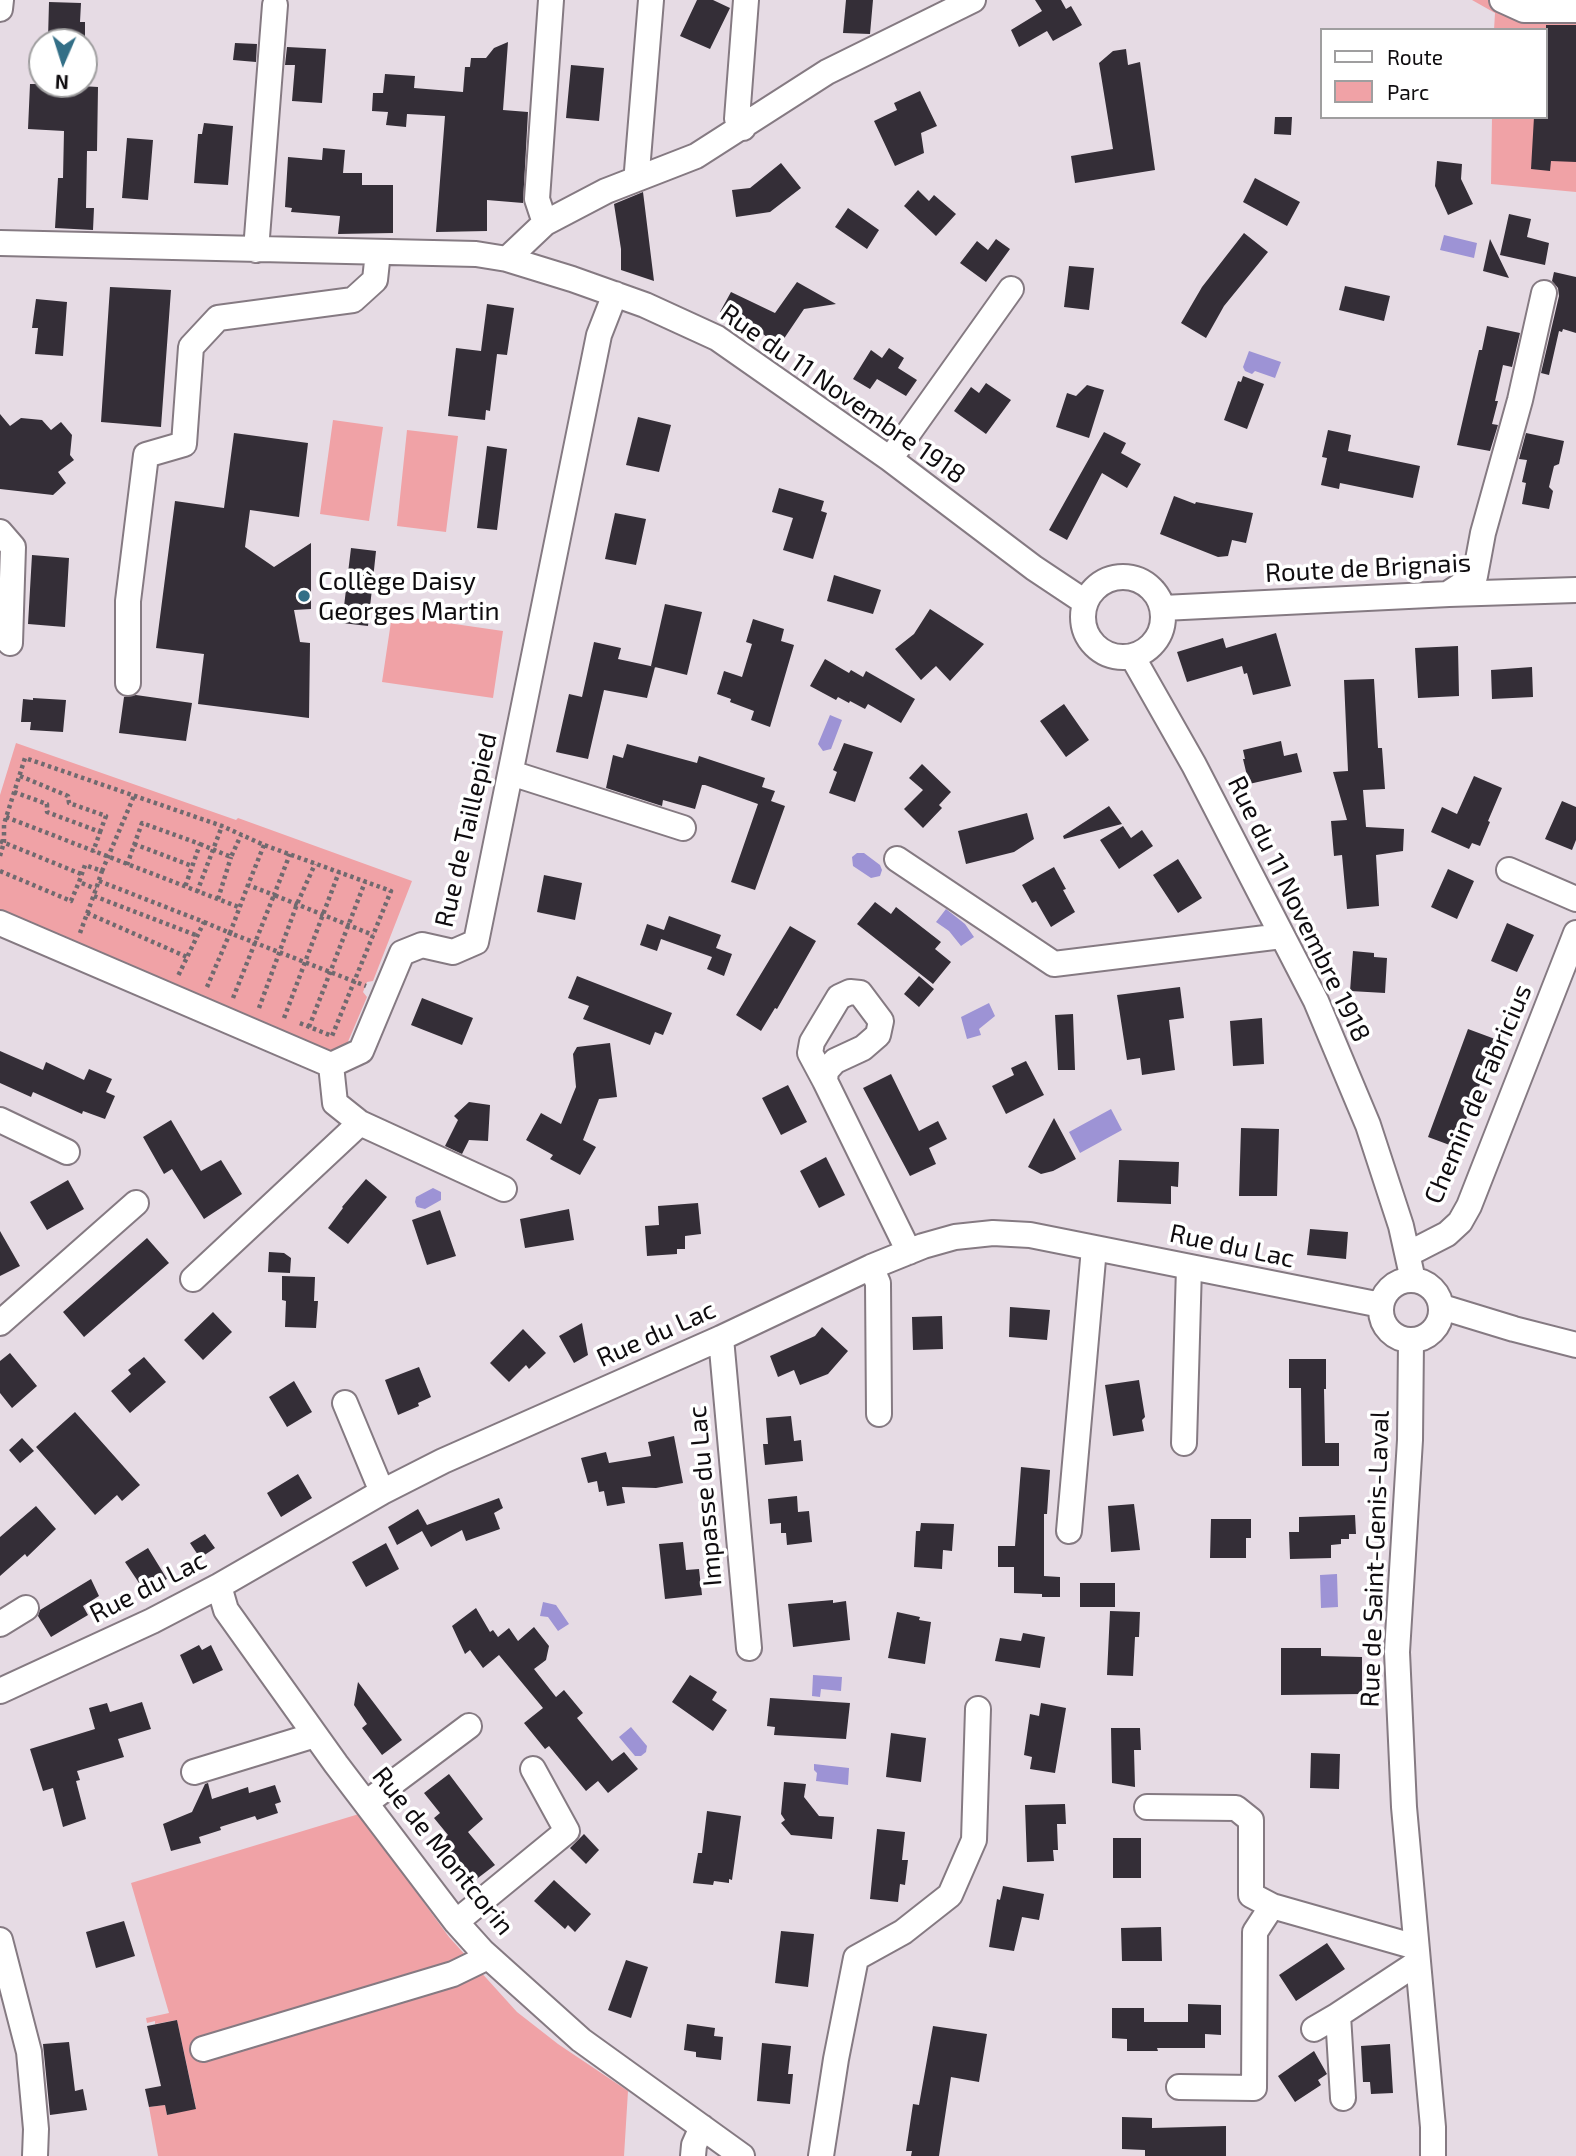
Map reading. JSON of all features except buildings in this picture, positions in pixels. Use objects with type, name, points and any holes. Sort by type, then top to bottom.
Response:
[{"type":"street","points":[[0,9],[1,0]]},
{"type":"street","points":[[545,223],[537,199],[551,0]]},
{"type":"street","points":[[639,178],[637,171],[652,0]]},
{"type":"street","points":[[743,128],[737,119],[746,0]]},
{"type":"street","points":[[507,260],[545,223],[606,191],[696,156],[827,72],[973,0]]},
{"type":"street","points":[[1502,0],[1524,10],[1576,9]]},
{"type":"street","points":[[256,250],[275,5]]},
{"type":"street","name":"Rue du 11 Novembre 1918","points":[[0,245],[476,254],[507,260],[615,294],[718,338],[890,459],[1034,568],[1085,602]]},
{"type":"street","points":[[128,683],[128,601],[146,455],[184,444],[191,348],[218,318],[353,300],[375,280],[378,252]]},
{"type":"street","points":[[890,459],[1011,289]]},
{"type":"street","points":[[1449,594],[1475,576],[1483,533],[1520,400],[1544,293]]},
{"type":"street","name":"Rue de Taillepied","points":[[331,1065],[360,1051],[402,953],[422,945],[453,952],[476,942],[600,335],[615,294]]},
{"type":"street","points":[[0,532],[13,547],[10,643]]},
{"type":"street","points":[[1123,576],[1145,582],[1153,589],[1163,608],[1160,633],[1153,644],[1132,656],[1119,657],[1097,647],[1084,627],[1085,602],[1091,592],[1100,584],[1123,576]]},
{"type":"street","name":"Route de Brignais","points":[[1163,608],[1576,590]]},
{"type":"street","name":"Rue du 11 Novembre 1918","points":[[1132,656],[1194,765],[1317,1001],[1368,1125],[1408,1254],[1413,1280]]},
{"type":"street","points":[[511,773],[682,828]]},
{"type":"street","points":[[897,859],[1054,964],[1282,936]]},
{"type":"street","points":[[1509,870],[1576,899]]},
{"type":"street","points":[[0,923],[331,1065],[335,1103],[360,1123],[504,1189]]},
{"type":"street","name":"Chemin de Fabricius","points":[[1408,1254],[1447,1234],[1460,1222],[1469,1206],[1576,933]]},
{"type":"street","points":[[825,1081],[909,1252]]},
{"type":"street","points":[[0,1120],[67,1152]]},
{"type":"street","points":[[193,1279],[360,1123]]},
{"type":"street","points":[[0,1323],[136,1203]]},
{"type":"street","name":"Rue du Lac","points":[[0,1691],[152,1621],[219,1586],[382,1492],[443,1461],[721,1338],[872,1267],[955,1237],[993,1233],[1030,1235],[1381,1305]]},
{"type":"street","points":[[1069,1531],[1094,1248]]},
{"type":"street","points":[[872,1267],[878,1283],[879,1414]]},
{"type":"street","points":[[1184,1443],[1189,1267]]},
{"type":"street","points":[[1413,1280],[1424,1282],[1432,1288],[1439,1296],[1442,1307],[1438,1326],[1431,1334],[1411,1341],[1397,1337],[1389,1331],[1383,1322],[1381,1305],[1393,1285],[1413,1280]]},
{"type":"street","points":[[1442,1307],[1576,1345]]},
{"type":"street","name":"Impasse du Lac","points":[[721,1338],[749,1648]]},
{"type":"street","name":"Rue de Saint-Genis-Laval","points":[[1411,1341],[1410,1440],[1397,1653],[1404,1807],[1433,2127],[1433,2156]]},
{"type":"street","points":[[345,1403],[382,1492]]},
{"type":"street","name":"Rue de Montcorin","points":[[219,1586],[226,1610],[315,1735],[456,1922],[488,1957],[581,2040],[742,2156]]},
{"type":"street","points":[[0,1624],[26,1608]]},
{"type":"street","points":[[821,2156],[836,2059],[856,1958],[903,1932],[950,1895],[974,1840],[978,1710]]},
{"type":"street","points":[[366,1803],[469,1726]]},
{"type":"street","points":[[194,1772],[315,1735]]},
{"type":"street","points":[[456,1922],[567,1831],[533,1769]]},
{"type":"street","points":[[1147,1807],[1236,1808],[1251,1820],[1251,1895],[1272,1906],[1417,1955]]},
{"type":"street","points":[[1179,2087],[1254,2088],[1255,1932],[1272,1906]]},
{"type":"street","points":[[1,1948],[29,2052],[36,2129],[35,2156]]},
{"type":"street","points":[[1314,2029],[1338,2015],[1417,1955]]},
{"type":"street","points":[[203,2049],[453,1974],[488,1957]]},
{"type":"street","points":[[1338,2015],[1343,2098]]},
{"type":"street","points":[[694,2156],[694,2145],[702,2127]]},
{"type":"path","points":[[0,856],[6,817],[25,758],[222,826],[264,845],[391,891],[332,1036],[259,1008],[297,904],[315,864]]},
{"type":"path","points":[[20,776],[68,796],[69,803],[106,816],[93,852]]},
{"type":"path","points":[[15,792],[47,804],[47,812],[100,832]]},
{"type":"path","points":[[69,928],[80,933],[102,871],[134,796]]},
{"type":"path","points":[[6,817],[241,908]]},
{"type":"path","points":[[127,865],[142,822],[232,857]]},
{"type":"path","points":[[197,892],[222,826]]},
{"type":"path","points":[[218,900],[241,834]]},
{"type":"path","points":[[2,842],[81,874]]},
{"type":"path","points":[[134,844],[192,866]]},
{"type":"path","points":[[185,887],[200,844]]},
{"type":"path","points":[[197,984],[207,988],[264,845]]},
{"type":"path","points":[[246,1003],[233,998],[290,854]]},
{"type":"path","points":[[0,871],[71,901],[85,865],[102,871]]},
{"type":"path","points":[[284,1018],[339,872]]},
{"type":"path","points":[[99,881],[354,983]]},
{"type":"path","points":[[79,882],[96,889]]},
{"type":"path","points":[[309,1027],[365,882]]},
{"type":"path","points":[[248,885],[373,935]]},
{"type":"path","points":[[94,896],[198,936]]},
{"type":"path","points":[[88,913],[187,957]]},
{"type":"path","points":[[178,976],[204,922]]},
{"type":"path","points":[[166,971],[188,980]]},
{"type":"green space","points":[[1472,0],[1576,0],[1576,192],[1491,184],[1492,119],[1548,119],[1548,28],[1494,28],[1495,13]]},
{"type":"green space","points":[[333,420],[383,427],[369,521],[320,514]]},
{"type":"green space","points":[[407,430],[458,436],[446,532],[397,526]]},
{"type":"green space","points":[[392,615],[503,631],[493,698],[382,682]]},
{"type":"green space","points":[[16,743],[236,820],[238,818],[412,881],[373,981],[367,982],[363,992],[367,997],[347,1044],[329,1052],[0,913],[0,795]]},
{"type":"green space","points":[[359,1814],[449,1937],[517,2012],[558,2044],[628,2091],[624,2156],[158,2156],[149,2107],[165,2105],[167,2115],[196,2108],[177,2020],[147,2023],[146,2018],[169,2013],[131,1883]]},
{"type":"shaded area","points":[[1444,235],[1477,243],[1474,258],[1440,250]]},
{"type":"shaded area","points":[[1249,351],[1281,362],[1275,378],[1255,371],[1252,374],[1245,371],[1243,367]]},
{"type":"shaded area","points":[[830,715],[842,720],[831,749],[823,751],[818,744]]},
{"type":"shaded area","points":[[857,853],[864,853],[880,865],[880,876],[871,878],[853,866],[852,857]]},
{"type":"shaded area","points":[[946,909],[965,924],[974,937],[961,946],[949,931],[936,922]]},
{"type":"shaded area","points":[[989,1003],[995,1016],[979,1029],[981,1035],[967,1039],[961,1017]]},
{"type":"shaded area","points":[[1111,1109],[1122,1130],[1080,1153],[1069,1132]]},
{"type":"shaded area","points":[[433,1188],[441,1192],[441,1200],[425,1209],[417,1207],[416,1197]]},
{"type":"shaded area","points":[[1337,1574],[1338,1607],[1321,1608],[1320,1575]]},
{"type":"shaded area","points":[[543,1602],[556,1605],[569,1624],[558,1631],[548,1617],[540,1616]]},
{"type":"shaded area","points":[[813,1675],[842,1677],[841,1691],[821,1689],[820,1697],[812,1696]]},
{"type":"shaded area","points":[[631,1727],[647,1746],[646,1752],[641,1756],[635,1756],[619,1737]]},
{"type":"shaded area","points":[[814,1764],[849,1768],[848,1785],[816,1781]]},
{"type":"place","name":"Collège Daisy Georges Martin","points":[[304,596]]}]
